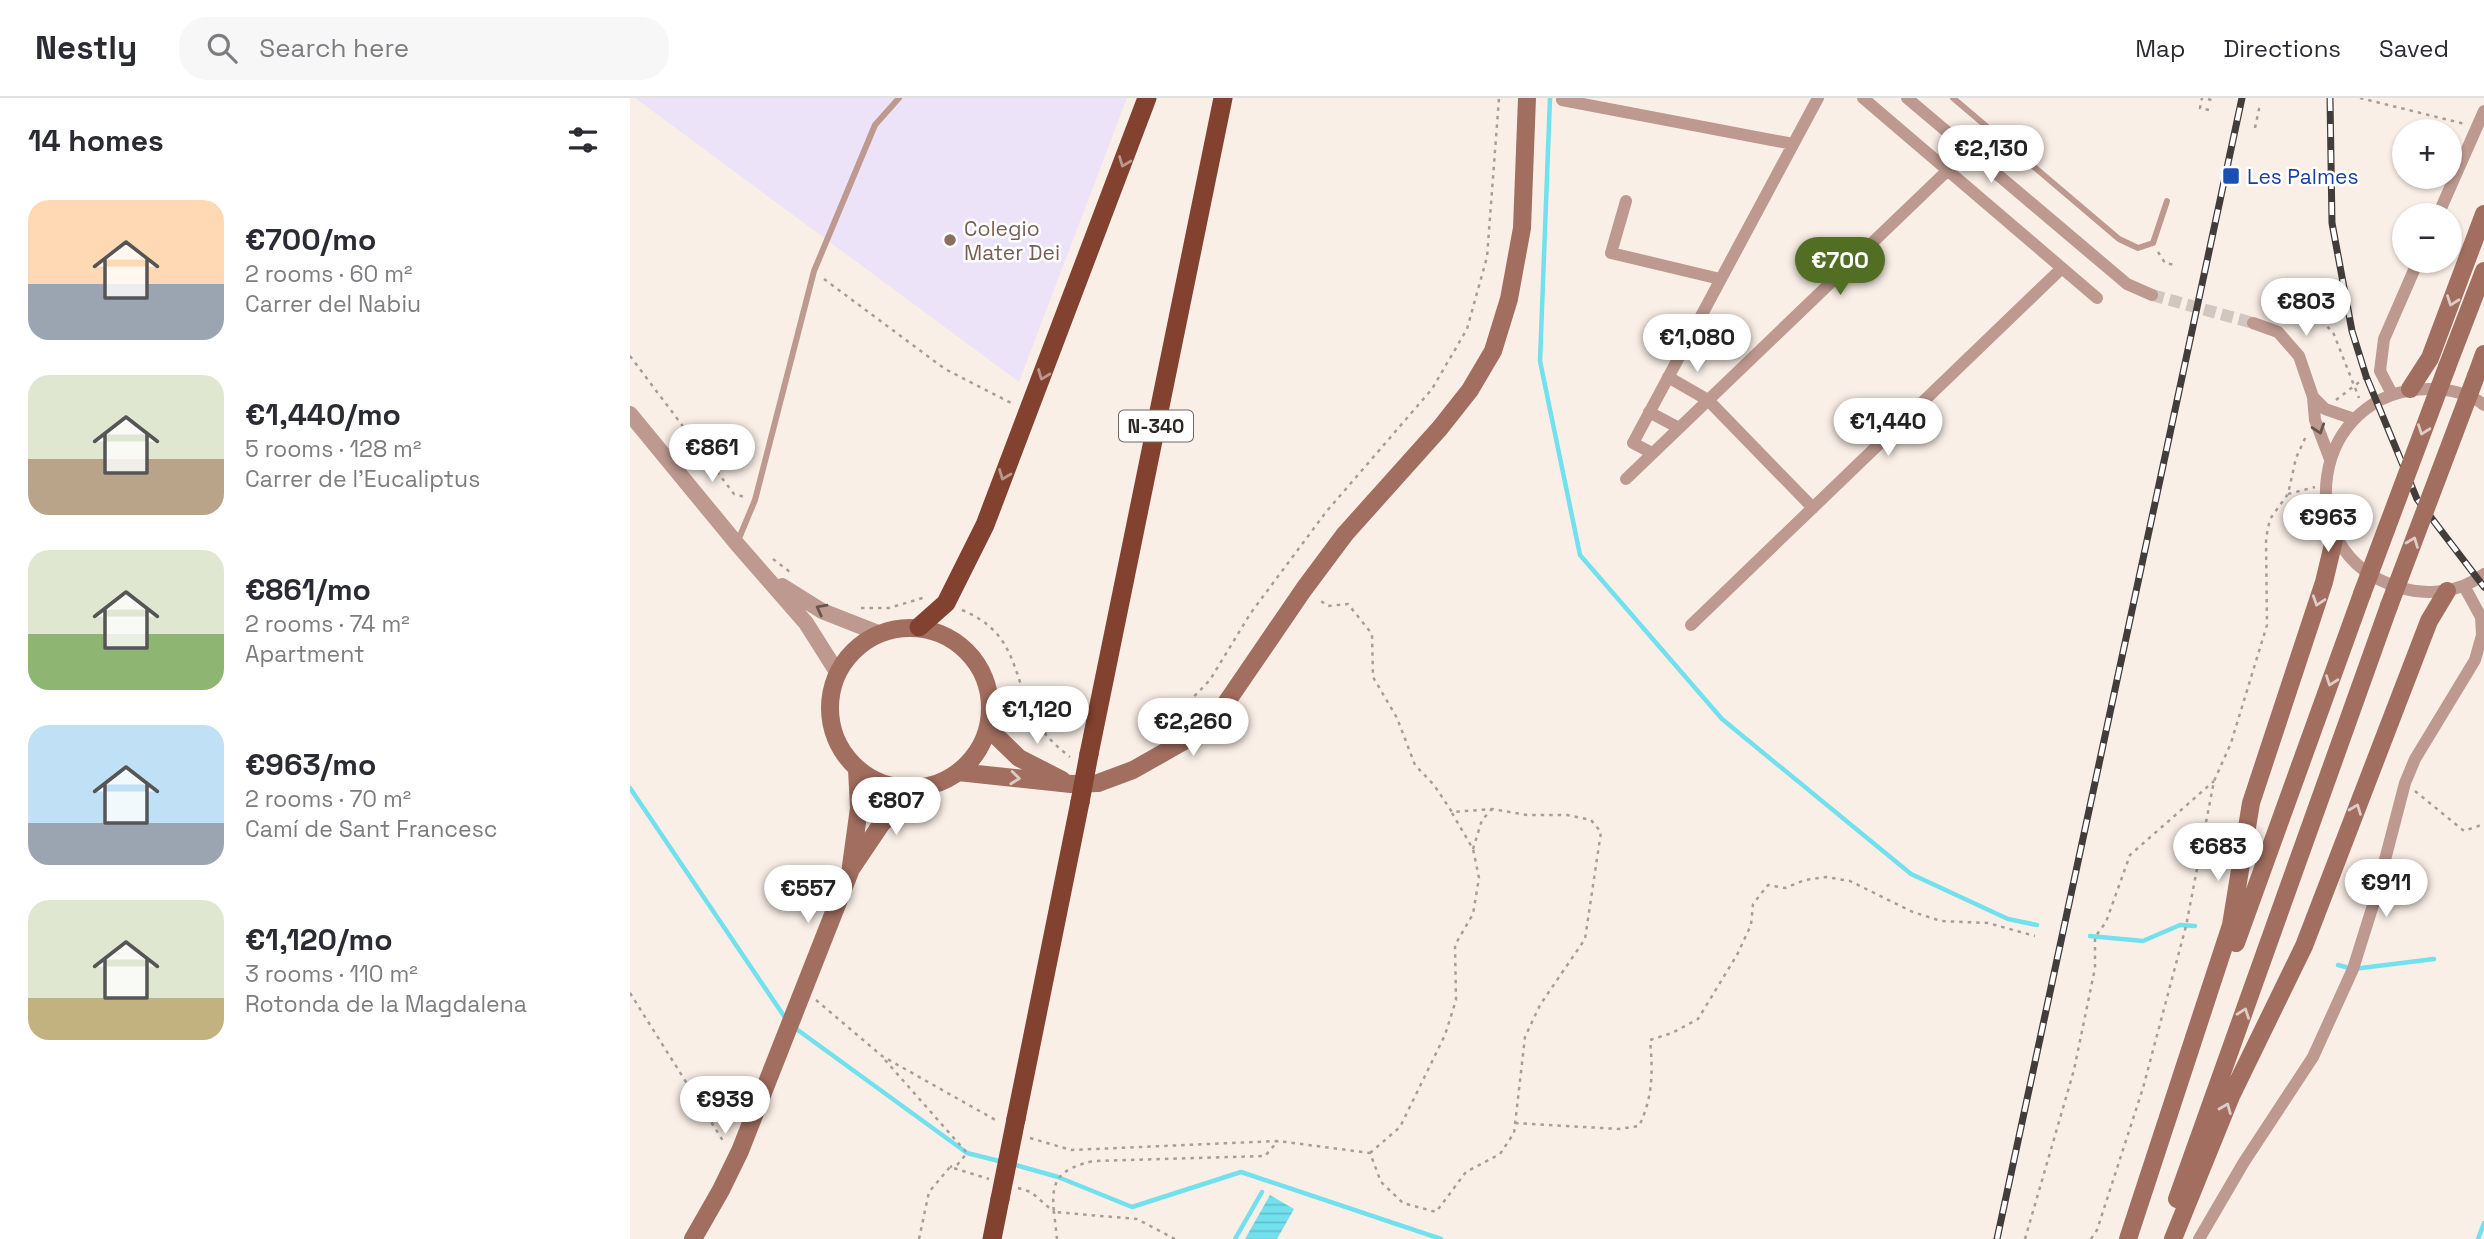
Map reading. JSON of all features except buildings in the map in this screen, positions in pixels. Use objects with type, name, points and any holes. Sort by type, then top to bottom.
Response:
[{"type":"highway","points":[[919,627],[946,603],[985,525],[1147,98]]},
{"type":"highway","name":"N-340","points":[[992,1239],[1000,1199],[1009,1122],[1075,793],[1089,754],[1223,98]]},
{"type":"main road","points":[[958,772],[1075,793],[1133,771],[1186,740],[1224,706],[1345,534],[1463,400],[1493,351],[1509,299],[1522,228],[1527,98]]},
{"type":"main road","points":[[2410,389],[2430,359],[2484,214]]},
{"type":"main road","points":[[2129,1239],[2362,594],[2484,271]]},
{"type":"main road","points":[[2163,1239],[2389,606],[2484,354]]},
{"type":"main road","points":[[2129,1239],[2231,925],[2251,803],[2324,582],[2335,536]]},
{"type":"main road","points":[[2173,1239],[2231,1097],[2304,946],[2429,621],[2456,588]]},
{"type":"main road","points":[[919,627],[945,635],[968,651],[984,674],[991,700],[988,728],[977,753],[958,772],[941,782],[921,788],[898,788],[877,781],[857,769],[840,749],[831,724],[830,698],[837,672],[848,656],[862,643],[878,633],[919,627]]},
{"type":"main road","points":[[988,728],[1018,758],[1075,793]]},
{"type":"main road","points":[[851,869],[859,808],[857,769]]},
{"type":"main road","points":[[693,1239],[740,1151],[851,869],[883,822],[921,788]]},
{"type":"street","points":[[1652,453],[1633,443],[1818,98]]},
{"type":"street","points":[[1863,98],[2097,298]]},
{"type":"street","points":[[1908,98],[2127,284],[2152,295]]},
{"type":"street","points":[[1562,100],[1793,144]]},
{"type":"street","points":[[2443,203],[2484,111]]},
{"type":"street","points":[[1626,479],[1948,170]]},
{"type":"street","points":[[1626,201],[1611,253],[1720,279]]},
{"type":"street","points":[[1691,625],[2062,268]]},
{"type":"street","points":[[2392,394],[2380,371],[2384,339],[2413,273]]},
{"type":"street","points":[[2253,323],[2278,332],[2299,356],[2314,397],[2315,420],[2330,459]]},
{"type":"street","points":[[1668,377],[1708,400],[1813,508]]},
{"type":"street","points":[[2484,405],[2446,389],[2410,389],[2392,394],[2359,414],[2339,438],[2330,459],[2325,485],[2327,511],[2335,536],[2355,563],[2382,582],[2414,592],[2456,588],[2484,574]]},
{"type":"street","points":[[2314,397],[2325,409],[2359,414]]},
{"type":"street","points":[[1649,412],[1679,428]]},
{"type":"street","points":[[630,414],[806,623],[837,672]]},
{"type":"street","points":[[768,577],[822,611],[878,633]]},
{"type":"street","points":[[2199,1239],[2244,1161],[2313,1057],[2353,969],[2374,902],[2405,783],[2415,759],[2475,660],[2482,635],[2482,617],[2456,588]]},
{"type":"lane","points":[[737,544],[755,500],[814,271],[875,125],[900,98]]},
{"type":"lane","points":[[1953,98],[2119,239],[2138,248],[2153,243],[2167,201]]},
{"type":"path","points":[[2209,110],[2200,108],[2202,98],[2212,100]]},
{"type":"path","points":[[2360,98],[2477,127]]},
{"type":"path","points":[[2255,128],[2258,109]]},
{"type":"path","points":[[2153,243],[2164,262],[2175,265]]},
{"type":"path","points":[[814,271],[945,369],[1029,412]]},
{"type":"path","points":[[2290,292],[2333,332],[2359,414]]},
{"type":"path","points":[[630,356],[734,494],[755,500]]},
{"type":"path","points":[[2091,1239],[2097,1230],[2143,1088],[2183,939],[2214,781],[2231,743],[2267,625],[2266,538],[2270,519],[2288,494],[2325,485]]},
{"type":"path","points":[[1027,1138],[1071,1150],[1278,1141],[1370,1153],[1399,1127],[1445,1035],[1456,1000],[1455,945],[1473,915],[1479,878],[1473,849],[1434,785],[1415,765],[1397,718],[1373,677],[1372,634],[1348,604],[1328,606],[1304,589]]},
{"type":"path","points":[[2025,1239],[2074,1070],[2095,968],[2095,937],[2106,922],[2130,855],[2214,781]]},
{"type":"path","points":[[2405,783],[2464,831],[2484,824]]},
{"type":"path","points":[[1370,1153],[1381,1182],[1403,1203],[1436,1212],[1466,1172],[1500,1154],[1514,1133],[1525,1037],[1540,1005],[1585,939],[1601,832],[1591,820],[1567,815],[1527,815],[1492,808],[1452,812]]},
{"type":"path","points":[[1473,849],[1482,821],[1492,808]]},
{"type":"path","points":[[1515,1123],[1619,1129],[1639,1126],[1649,1105],[1653,1070],[1650,1040],[1672,1033],[1698,1019],[1737,955],[1751,925],[1753,904],[1769,885],[1785,888],[1805,880],[1826,877],[1850,881],[1913,912],[1941,921],[1988,923],[2035,936]]},
{"type":"path","points":[[2089,942],[2095,944]]},
{"type":"path","points":[[802,992],[882,1056],[967,1153],[958,1164],[950,1167]]},
{"type":"path","points":[[630,993],[722,1143],[740,1151]]},
{"type":"path","points":[[882,1056],[1009,1122]]},
{"type":"path","points":[[1175,1239],[1137,1219],[1054,1212],[1052,1195],[1058,1177],[1072,1166],[1093,1161],[1265,1156],[1278,1141]]},
{"type":"shaded area","name":"Colegio Mater Dei","points":[[635,98],[1127,98],[1019,382]]},
{"type":"water","points":[[1270,1195],[1294,1209],[1277,1239],[1245,1239]]},
{"type":"waterway","points":[[1550,98],[1540,361],[1580,555],[1722,719],[1911,874],[2008,919],[2037,925]]},
{"type":"waterway","points":[[630,788],[786,1019]]},
{"type":"waterway","points":[[2090,936],[2143,941],[2180,925],[2195,926]]},
{"type":"waterway","points":[[2338,965],[2353,969],[2434,959]]},
{"type":"waterway","points":[[795,1028],[967,1153],[1003,1162]]},
{"type":"waterway","points":[[1012,1164],[1058,1177],[1132,1207],[1241,1172],[1441,1239]]},
{"type":"waterway","points":[[1235,1239],[1262,1192]]},
{"type":"waterway","points":[[2478,1239],[2484,1223]]},
{"type":"tunnel","points":[[2152,295],[2253,323]]},
{"type":"railway","points":[[1997,1239],[2242,98]]},
{"type":"railway","points":[[2330,98],[2332,223],[2352,331],[2366,376],[2417,499],[2484,587]]},
{"type":"place","name":"Les Palmes","points":[[2231,176]]},
{"type":"place","name":"Colegio Mater Dei","points":[[950,240]]}]
